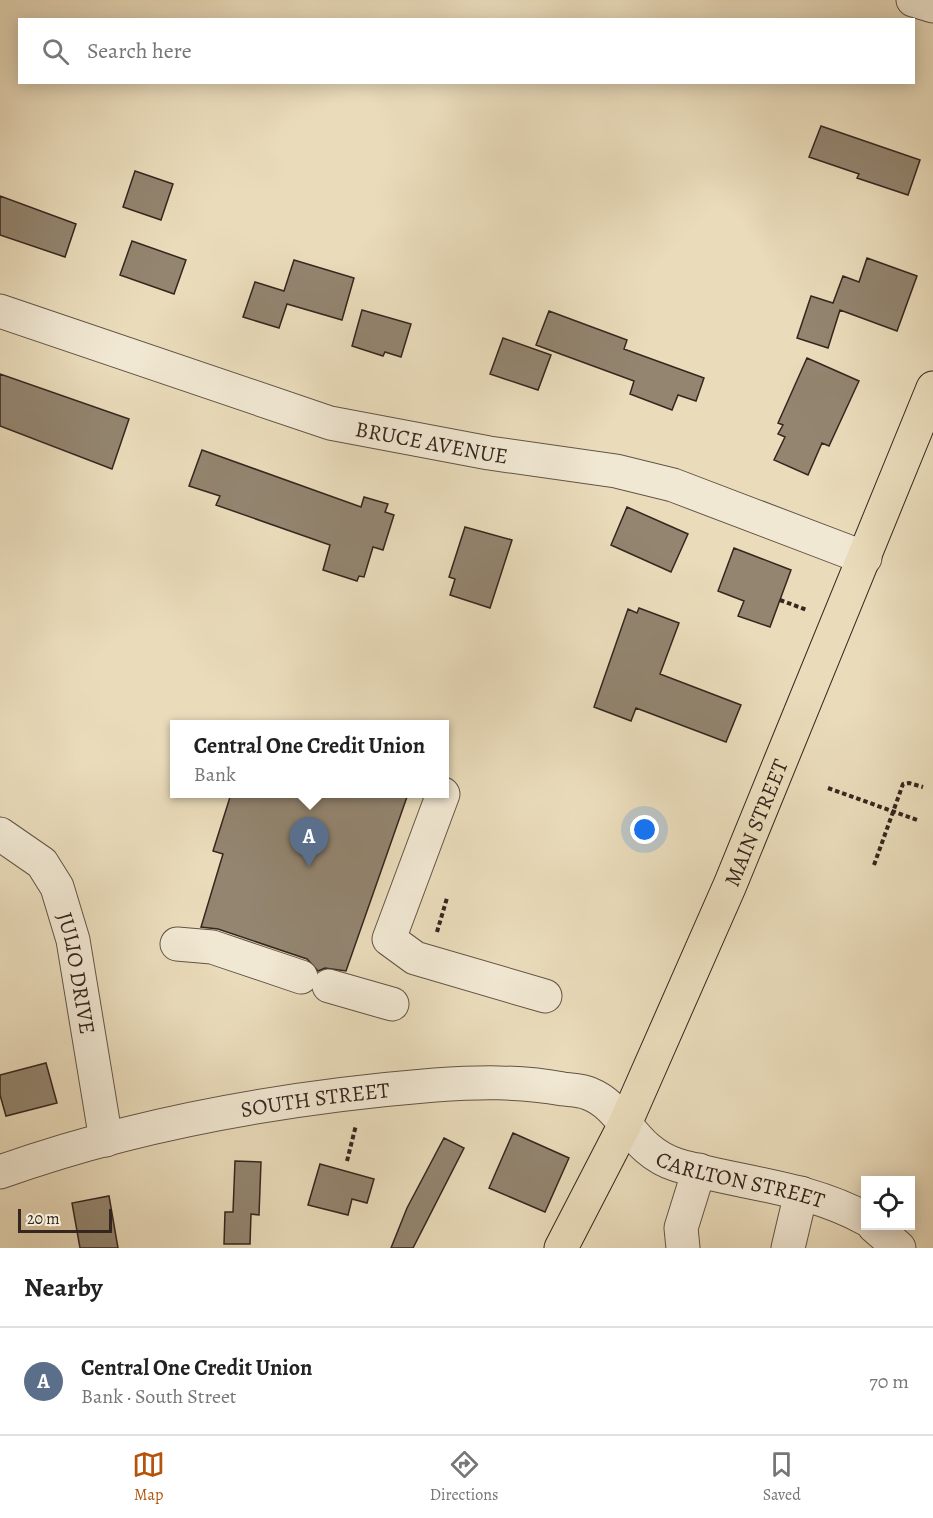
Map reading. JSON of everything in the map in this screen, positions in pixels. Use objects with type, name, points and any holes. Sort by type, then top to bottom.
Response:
[{"type":"main road","name":"MAIN STREET","points":[[561,1248],[624,1126],[730,885],[933,388]]},
{"type":"street","points":[[913,0],[933,6]]},
{"type":"street","name":"BRUCE AVENUE","points":[[0,310],[330,423],[489,453],[616,471],[673,484],[865,558]]},
{"type":"street","points":[[442,798],[389,939],[415,958],[545,996]]},
{"type":"street","name":"JULIO DRIVE","points":[[0,834],[42,863],[57,887],[73,940],[106,1140]]},
{"type":"street","points":[[177,944],[212,948],[392,1004]]},
{"type":"street","name":"SOUTH STREET","points":[[0,1172],[180,1120],[254,1106],[405,1087],[483,1081],[541,1085],[589,1093],[607,1105],[624,1126]]},
{"type":"street","name":"CARLTON STREET","points":[[624,1126],[648,1152],[675,1164],[837,1203],[861,1216]]},
{"type":"street","points":[[683,1248],[681,1228],[699,1170]]},
{"type":"street","points":[[788,1248],[801,1193]]},
{"type":"street","points":[[879,1230],[899,1248]]},
{"type":"path","points":[[780,600],[815,614]]},
{"type":"path","points":[[874,865],[903,784],[923,786]]},
{"type":"path","points":[[828,788],[917,820]]},
{"type":"path","points":[[347,1161],[357,1121]]},
{"type":"building","points":[[821,126],[920,160],[908,195],[857,178],[859,174],[809,157]]},
{"type":"building","points":[[135,171],[173,184],[161,220],[123,207]]},
{"type":"building","points":[[0,196],[76,224],[65,257],[0,235]]},
{"type":"building","points":[[132,241],[186,260],[174,294],[120,275]]},
{"type":"building","points":[[867,258],[917,276],[897,331],[840,310],[828,348],[797,338],[811,296],[833,303],[843,276],[859,282]]},
{"type":"building","points":[[294,260],[354,278],[342,320],[287,304],[279,328],[243,317],[255,282],[284,291]]},
{"type":"building","points":[[362,310],[411,324],[401,357],[385,352],[383,356],[352,346]]},
{"type":"building","points":[[549,311],[627,340],[624,349],[704,378],[696,401],[678,395],[672,410],[630,394],[634,381],[536,345]]},
{"type":"building","points":[[503,338],[551,355],[538,390],[490,374]]},
{"type":"building","points":[[807,358],[859,381],[829,446],[822,443],[808,475],[774,460],[785,437],[778,434],[783,425],[778,423]]},
{"type":"building","points":[[0,374],[129,419],[112,469],[0,426]]},
{"type":"building","points":[[202,450],[361,507],[364,497],[388,504],[385,512],[394,515],[383,550],[373,547],[364,577],[359,576],[357,581],[323,570],[330,545],[216,505],[220,496],[189,486]]},
{"type":"building","points":[[627,507],[688,534],[671,572],[611,545]]},
{"type":"building","points":[[465,527],[512,540],[490,608],[450,595],[455,579],[449,577]]},
{"type":"building","points":[[734,548],[791,570],[770,627],[738,616],[744,601],[718,591]]},
{"type":"building","points":[[639,608],[679,623],[660,674],[741,705],[726,742],[636,708],[631,721],[594,707],[628,609],[637,613]]},
{"type":"building","points":[[230,798],[407,798],[346,971],[325,968],[318,971],[307,959],[218,929],[201,927],[223,854],[213,851]]},
{"type":"building","points":[[46,1063],[57,1103],[6,1116],[0,1095],[0,1075]]},
{"type":"building","points":[[513,1133],[569,1158],[545,1212],[489,1188]]},
{"type":"building","points":[[444,1138],[464,1148],[413,1248],[391,1248],[407,1208]]},
{"type":"building","points":[[235,1161],[261,1162],[259,1215],[251,1214],[250,1244],[224,1244],[225,1212],[233,1212]]},
{"type":"building","points":[[320,1164],[374,1179],[367,1203],[352,1199],[348,1215],[308,1205]]},
{"type":"building","points":[[109,1196],[118,1248],[80,1248],[72,1203]]},
{"type":"place","name":"Central One Credit Union","points":[[309,867]]}]
